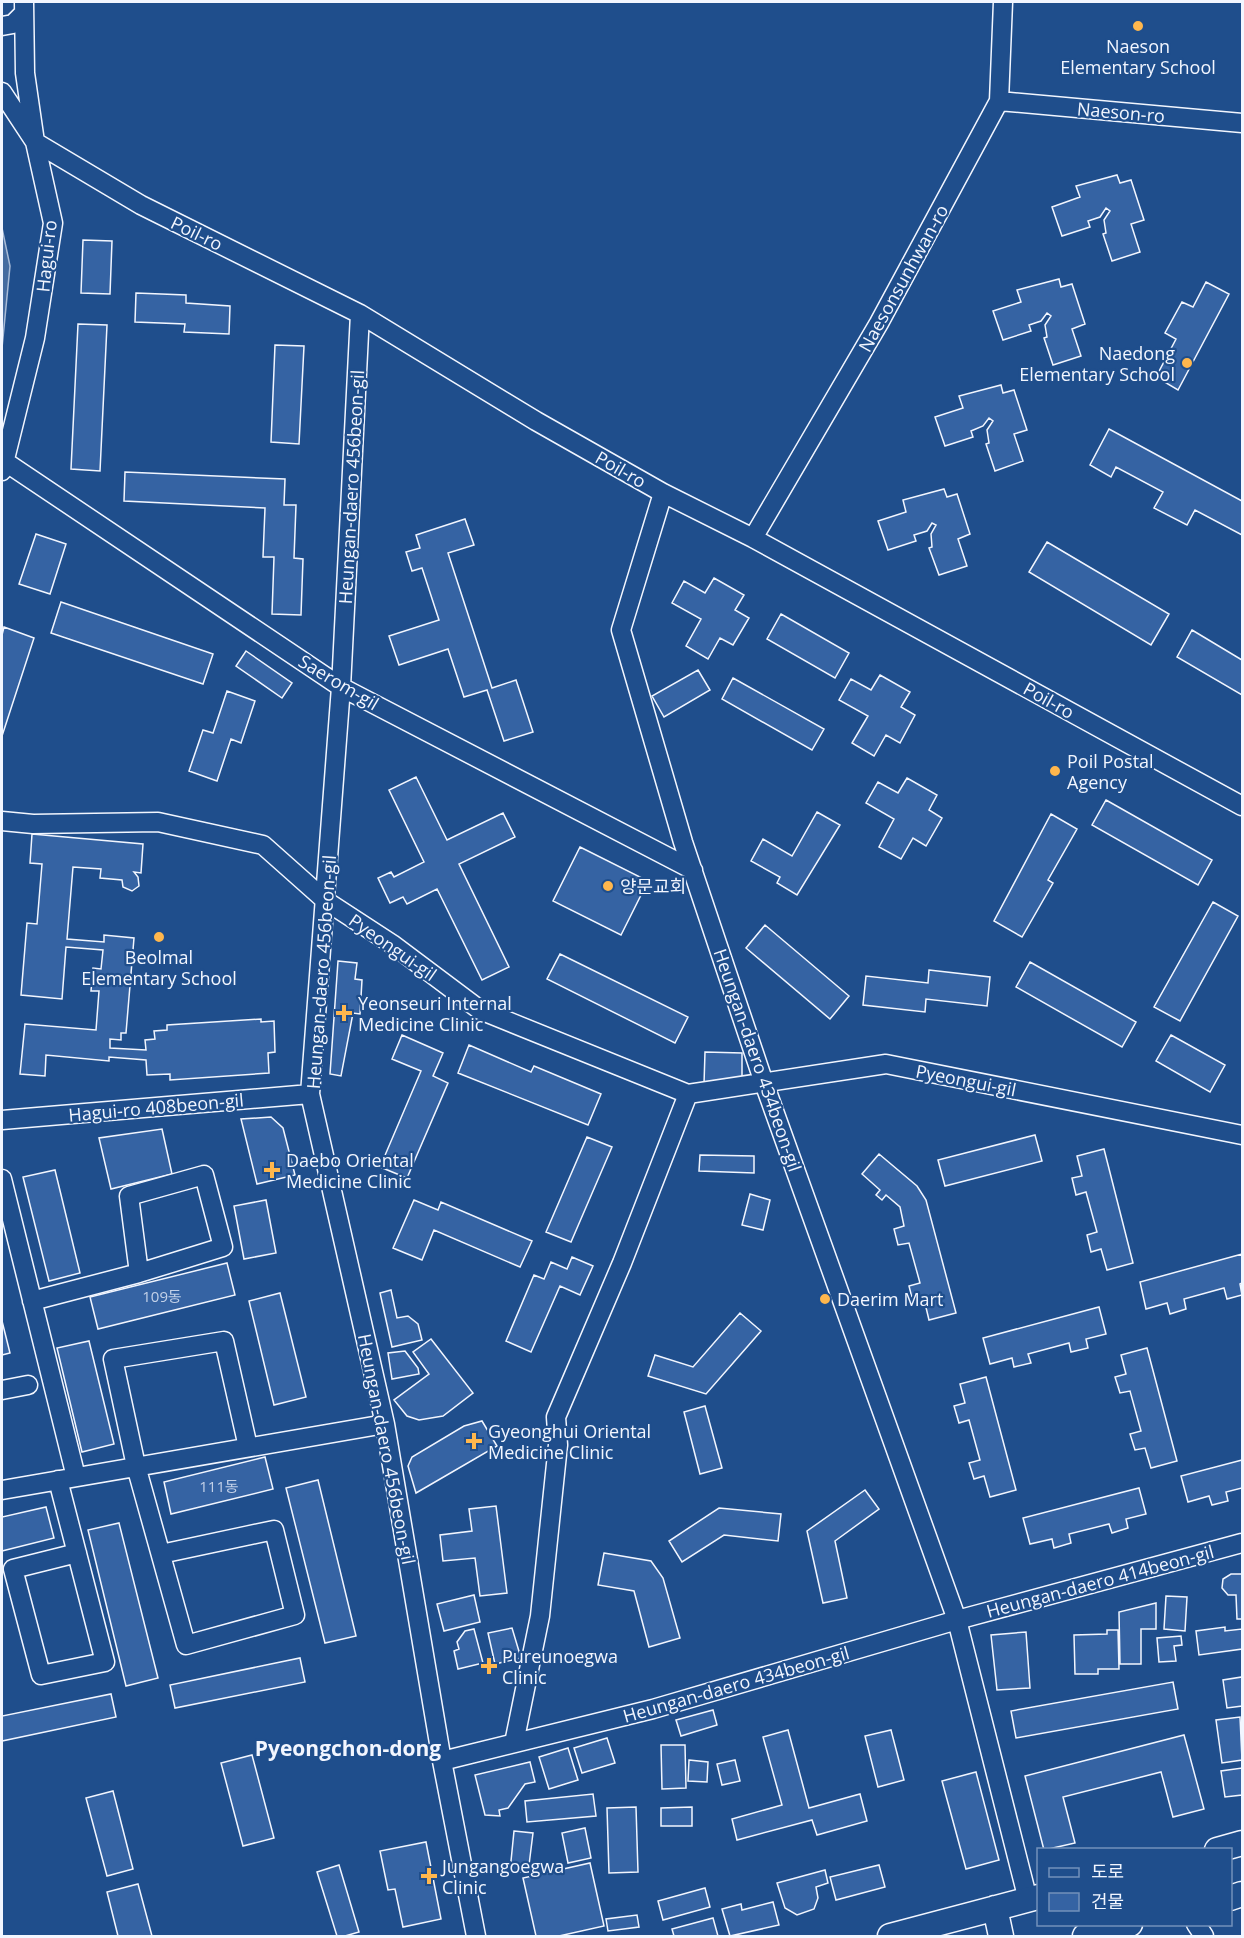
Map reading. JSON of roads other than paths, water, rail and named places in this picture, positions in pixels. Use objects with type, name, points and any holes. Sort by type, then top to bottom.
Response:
[{"type":"main road","points":[[1224,1848],[1242,1843]]},
{"type":"main road","points":[[890,1936],[1033,1898]]},
{"type":"main road","points":[[995,1908],[1001,1936]]},
{"type":"main road","points":[[1099,1931],[1121,1926]]},
{"type":"street","name":"Naesonsunhwan-ro","points":[[753,538],[879,323],[999,101],[1003,2]]},
{"type":"street","name":"Hagui-ro","points":[[3,466],[35,338],[53,223],[35,142],[16,16]]},
{"type":"street","name":"Poil-ro","points":[[2,92],[35,142],[141,205],[360,314],[536,421],[663,493],[753,538],[1242,806]]},
{"type":"street","name":"Naeson-ro","points":[[999,101],[1242,123]]},
{"type":"street","name":"Heungan-daero 456beon-gil","points":[[360,314],[341,687],[310,1094],[386,1424],[442,1761],[476,1936]]},
{"type":"street","name":"Saerom-gil","points":[[3,466],[341,687],[693,870]]},
{"type":"street","name":"Heungan-daero 434beon-gil","points":[[663,493],[621,630],[693,870],[764,1083],[957,1620],[1033,1898]]},
{"type":"street","name":"Pyeongui-gil","points":[[2,821],[33,824],[158,822],[263,845],[326,901],[392,944],[480,1010],[688,1094],[886,1064],[1242,1135]]},
{"type":"street","name":"Hagui-ro 408beon-gil","points":[[2,1120],[310,1094]]},
{"type":"street","points":[[442,1761],[514,1743],[540,1616],[558,1445],[556,1417],[570,1379],[622,1263],[688,1094]]},
{"type":"street","points":[[32,1301],[140,1273],[223,1246],[204,1175],[129,1196],[140,1273]]},
{"type":"street","points":[[2,1179],[6,1218],[32,1301],[67,1478],[76,1553],[105,1662],[41,1675],[13,1569],[76,1553]]},
{"type":"street","points":[[161,1554],[274,1530],[295,1615],[186,1645],[136,1467],[113,1359],[224,1341],[248,1448]]},
{"type":"street","points":[[2,1390],[28,1385]]},
{"type":"street","points":[[2,1490],[386,1424]]},
{"type":"street","name":"Heungan-daero 414beon-gil","points":[[957,1620],[1242,1543]]},
{"type":"street","name":"Heungan-daero 434beon-gil","points":[[514,1743],[653,1710],[957,1620]]},
{"type":"water","points":[[2,228],[10,266],[2,348]]},
{"type":"place","name":"Naeson Elementary School","points":[[1138,26]]},
{"type":"place","name":"Naedong Elementary School","points":[[1187,363]]},
{"type":"place","name":"Poil Postal Agency","points":[[1055,771]]},
{"type":"place","name":"양문교회","points":[[608,886]]},
{"type":"place","name":"Beolmal Elementary School","points":[[159,937]]},
{"type":"place","name":"Yeonseuri Internal Medicine Clinic","points":[[344,1013]]},
{"type":"place","name":"Daebo Oriental Medicine Clinic","points":[[272,1170]]},
{"type":"place","name":"Daerim Mart","points":[[825,1299]]},
{"type":"place","name":"Gyeonghui Oriental Medicine Clinic","points":[[474,1441]]},
{"type":"place","name":"Pureunoegwa Clinic","points":[[489,1666]]},
{"type":"place","name":"Jungangoegwa Clinic","points":[[429,1876]]},
{"type":"district","name":"Pyeongchon-dong","points":[[348,1748]]}]
